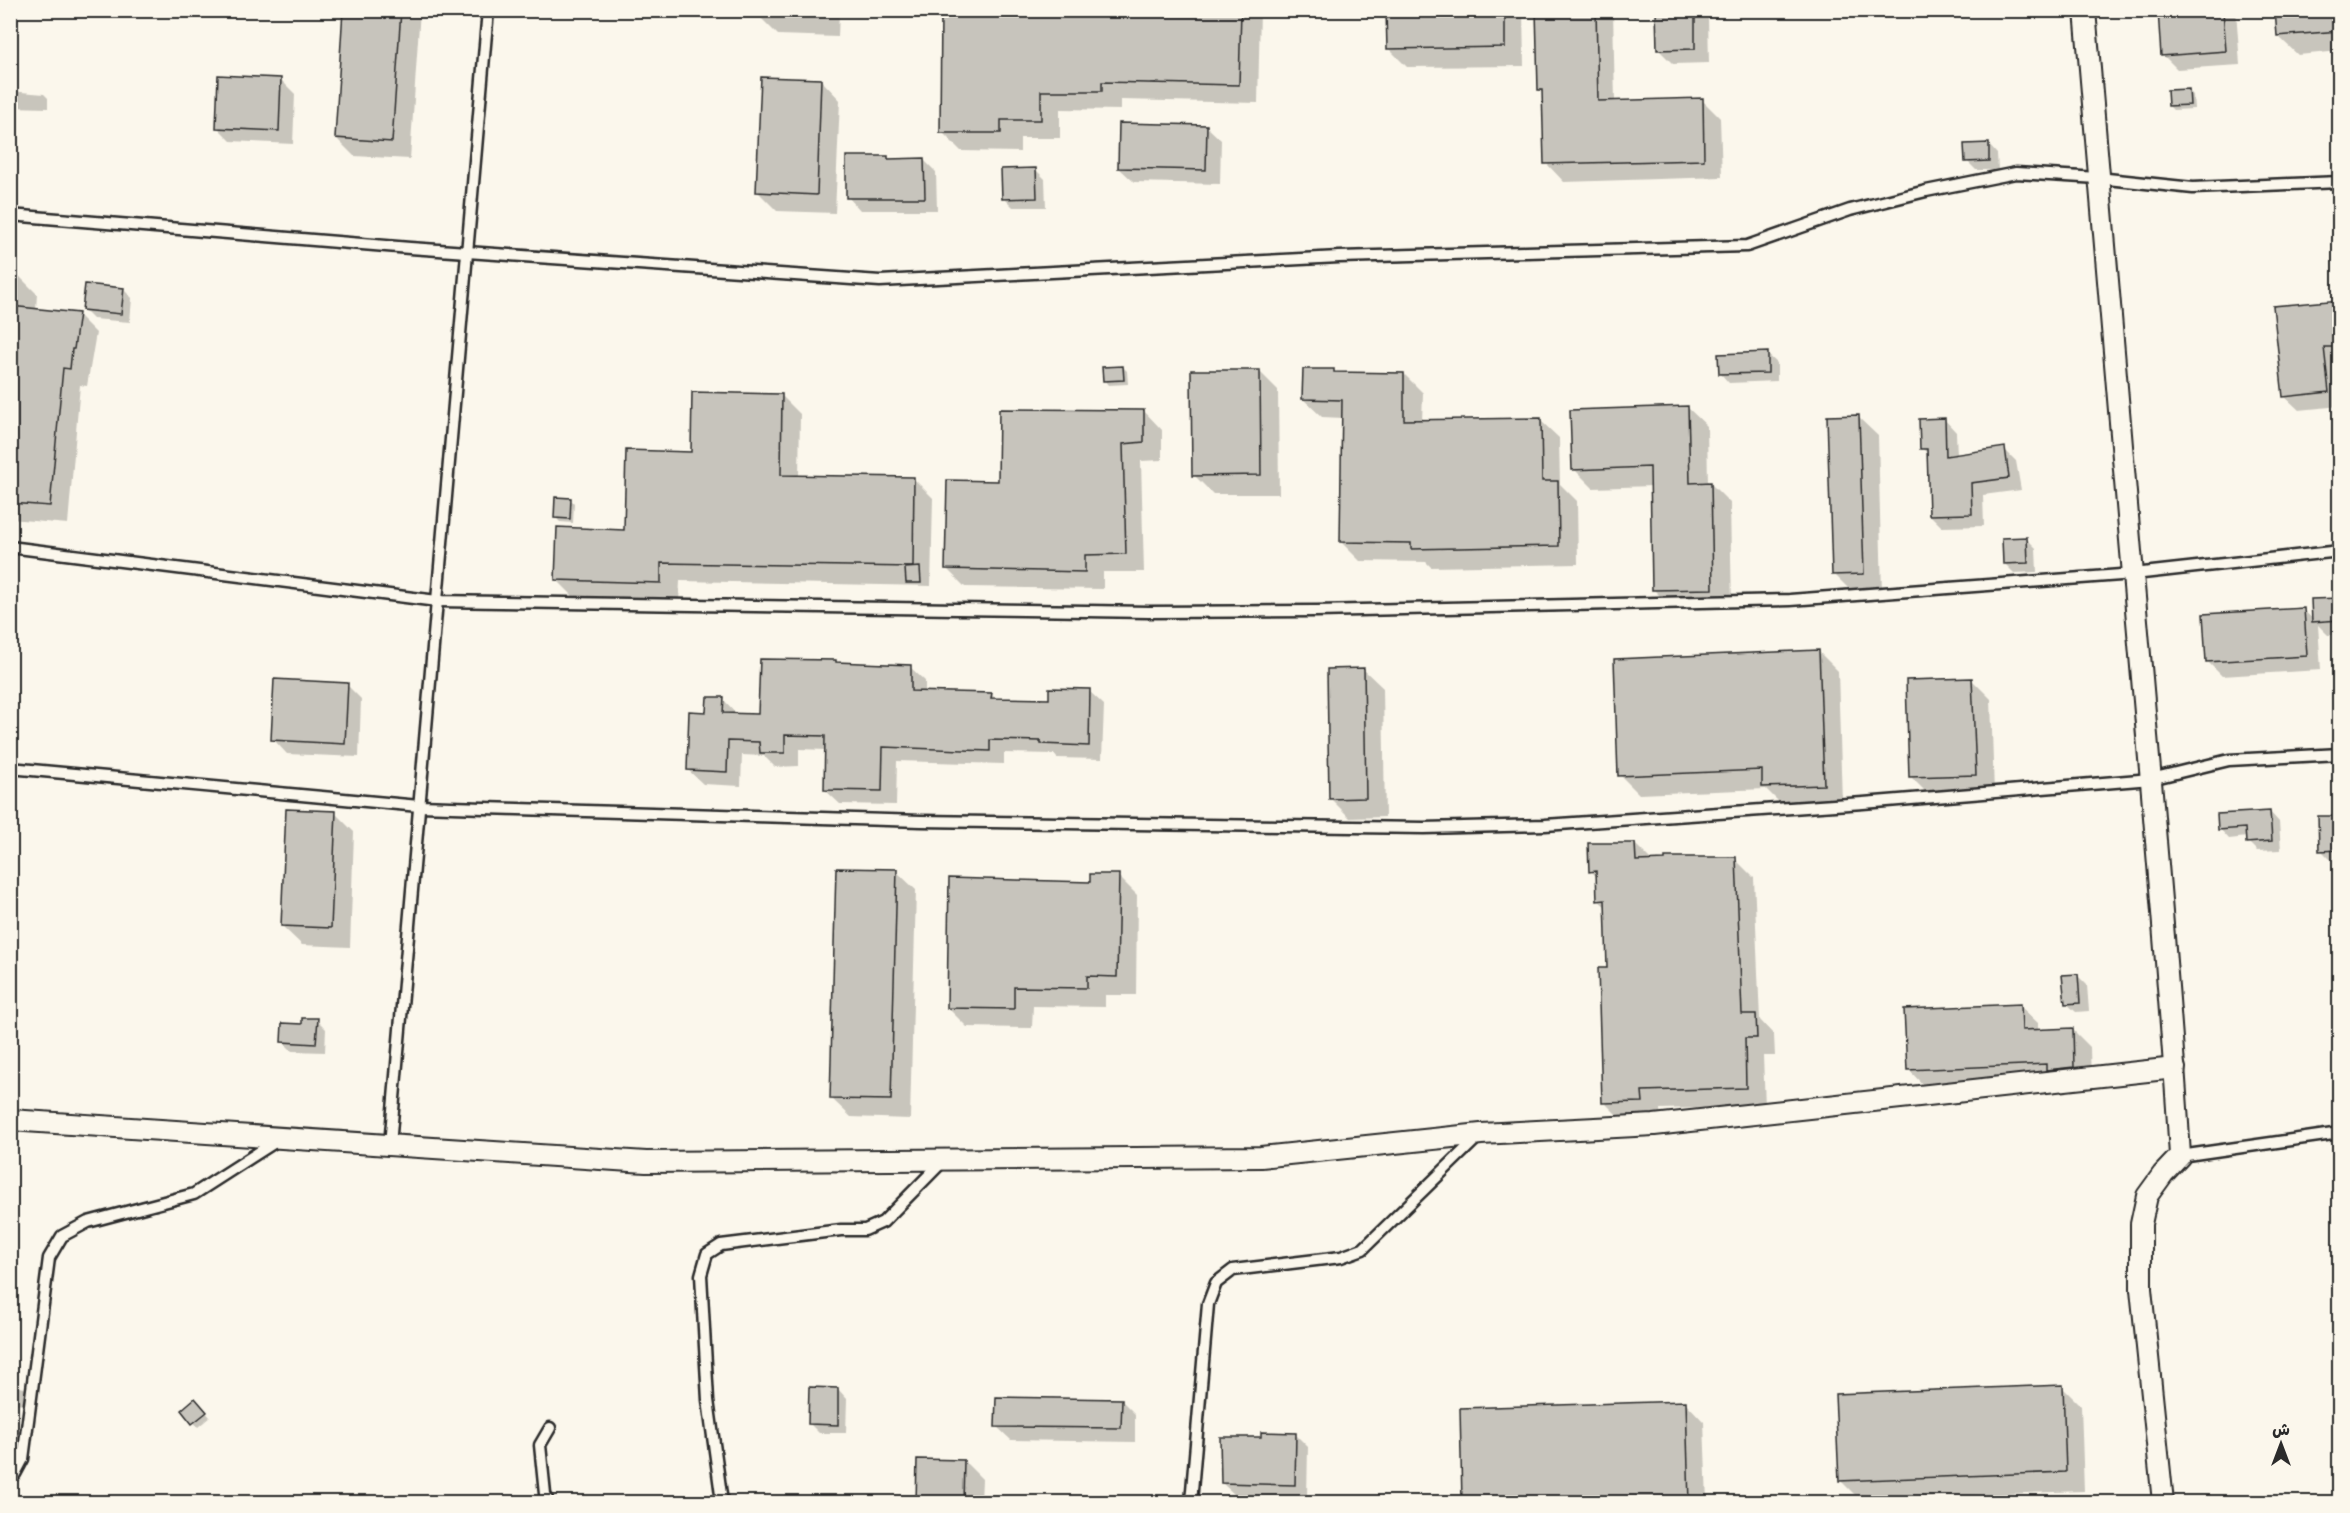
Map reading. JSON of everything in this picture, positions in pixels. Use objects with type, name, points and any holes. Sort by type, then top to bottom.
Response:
[{"type":"street","points":[[2085,10],[2175,1068],[2180,1156],[2147,1196],[2141,1224],[2141,1289],[2163,1503]]},
{"type":"street","points":[[10,1120],[646,1162],[1261,1157],[1481,1134],[1654,1125],[2175,1068]]},
{"type":"lane","points":[[390,1145],[488,10]]},
{"type":"lane","points":[[10,215],[468,252],[879,281],[1339,257],[1747,246],[1850,210],[1926,191],[2016,173],[2098,178],[2193,188],[2340,182]]},
{"type":"lane","points":[[10,547],[438,601],[1149,612],[1328,611],[1790,600],[2134,574],[2340,551]]},
{"type":"lane","points":[[10,768],[419,806],[921,821],[1424,828],[1556,824],[1863,803],[2151,779],[2229,760],[2340,754]]},
{"type":"lane","points":[[2180,1156],[2340,1133]]},
{"type":"lane","points":[[1191,1503],[1208,1304],[1216,1283],[1233,1270],[1341,1257],[1363,1249],[1481,1134]]},
{"type":"lane","points":[[10,1476],[15,1474],[23,1460],[49,1258],[62,1236],[88,1221],[194,1194],[280,1138]]},
{"type":"lane","points":[[722,1503],[708,1400],[701,1275],[707,1254],[721,1245],[841,1230],[865,1230],[883,1222],[945,1160]]},
{"type":"lane","points":[[548,1503],[540,1445],[550,1428]]},
{"type":"building","points":[[343,10],[401,10],[392,142],[335,138]]},
{"type":"building","points":[[941,10],[1241,10],[1239,85],[1102,82],[1102,91],[1041,91],[1041,120],[1001,120],[1001,133],[940,133]]},
{"type":"building","points":[[1386,10],[1505,10],[1505,47],[1387,49]]},
{"type":"building","points":[[1536,10],[1596,10],[1598,101],[1703,98],[1704,160],[1544,164],[1542,90],[1538,90]]},
{"type":"building","points":[[1656,10],[1695,10],[1695,49],[1657,50]]},
{"type":"building","points":[[2158,10],[2223,10],[2226,51],[2161,56]]},
{"type":"building","points":[[2275,10],[2340,10],[2340,31],[2277,36]]},
{"type":"building","points":[[218,75],[281,78],[279,131],[216,128]]},
{"type":"building","points":[[761,77],[821,79],[817,195],[756,192]]},
{"type":"building","points":[[2189,89],[2190,105],[2168,106],[2167,90]]},
{"type":"building","points":[[1119,123],[1207,125],[1206,170],[1118,168]]},
{"type":"building","points":[[1989,143],[1989,161],[1965,162],[1964,144]]},
{"type":"building","points":[[846,156],[888,156],[888,159],[924,158],[925,198],[846,198]]},
{"type":"building","points":[[1036,168],[1037,198],[1002,199],[1001,169]]},
{"type":"building","points":[[85,284],[124,288],[121,314],[82,310]]},
{"type":"building","points":[[2340,300],[2340,347],[2324,347],[2329,392],[2283,397],[2273,306]]},
{"type":"building","points":[[10,306],[79,313],[70,369],[63,368],[50,506],[10,503]]},
{"type":"building","points":[[1768,352],[1768,373],[1719,374],[1718,354]]},
{"type":"building","points":[[1123,366],[1124,380],[1103,381],[1102,367]]},
{"type":"building","points":[[1303,369],[1404,373],[1404,420],[1541,418],[1542,481],[1558,481],[1559,546],[1411,549],[1411,543],[1340,542],[1342,400],[1302,399]]},
{"type":"building","points":[[1191,370],[1260,370],[1261,475],[1192,476]]},
{"type":"building","points":[[692,392],[782,394],[781,475],[914,477],[913,567],[661,563],[661,583],[555,580],[557,527],[624,530],[626,450],[691,452]]},
{"type":"building","points":[[1688,406],[1690,483],[1711,482],[1713,589],[1652,590],[1650,467],[1572,470],[1570,410]]},
{"type":"building","points":[[999,409],[1144,410],[1144,442],[1123,444],[1126,554],[1085,555],[1085,572],[945,569],[947,480],[998,481]]},
{"type":"building","points":[[1859,415],[1864,574],[1832,575],[1827,416]]},
{"type":"building","points":[[1945,418],[1946,456],[2005,447],[2009,478],[1971,483],[1972,514],[1929,515],[1927,449],[1920,449],[1919,419]]},
{"type":"building","points":[[555,497],[571,498],[570,519],[554,518]]},
{"type":"building","points":[[2027,537],[2028,563],[2003,564],[2002,538]]},
{"type":"building","points":[[920,567],[921,583],[906,583],[905,568]]},
{"type":"building","points":[[2340,598],[2340,620],[2312,622],[2311,599]]},
{"type":"building","points":[[2304,608],[2307,656],[2206,662],[2203,614]]},
{"type":"building","points":[[1819,650],[1824,785],[1762,787],[1762,770],[1618,776],[1614,659]]},
{"type":"building","points":[[760,659],[836,660],[836,662],[911,665],[911,691],[992,693],[991,698],[1049,699],[1049,688],[1090,689],[1089,746],[1041,744],[1041,741],[990,740],[990,751],[883,747],[882,791],[824,790],[825,736],[785,735],[785,753],[760,753],[759,742],[728,741],[727,772],[687,770],[689,711],[706,712],[707,697],[724,697],[723,713],[758,714]]},
{"type":"building","points":[[1364,668],[1366,798],[1329,799],[1327,669]]},
{"type":"building","points":[[1972,678],[1976,775],[1909,777],[1906,680]]},
{"type":"building","points":[[274,679],[348,683],[345,744],[271,740]]},
{"type":"building","points":[[286,809],[336,811],[331,928],[281,926]]},
{"type":"building","points":[[2270,811],[2272,841],[2246,843],[2245,828],[2218,830],[2217,814]]},
{"type":"building","points":[[2318,816],[2340,816],[2340,850],[2319,851]]},
{"type":"building","points":[[1588,843],[1635,843],[1636,861],[1665,860],[1665,857],[1736,857],[1742,1014],[1756,1014],[1757,1038],[1745,1038],[1746,1088],[1642,1091],[1643,1102],[1602,1103],[1598,968],[1607,968],[1605,900],[1597,901],[1596,871],[1589,872]]},
{"type":"building","points":[[836,868],[897,869],[891,1100],[830,1099]]},
{"type":"building","points":[[1090,874],[1119,874],[1117,977],[1087,976],[1087,988],[1014,987],[1014,1009],[947,1008],[949,878],[1090,882]]},
{"type":"building","points":[[2078,974],[2080,1003],[2065,1004],[2062,975]]},
{"type":"building","points":[[2021,1004],[2022,1030],[2073,1028],[2074,1067],[2046,1070],[2046,1064],[1907,1070],[1904,1009]]},
{"type":"building","points":[[302,1018],[318,1018],[316,1044],[281,1042],[282,1023],[302,1024]]},
{"type":"building","points":[[2063,1385],[2066,1472],[1839,1481],[1835,1394]]},
{"type":"building","points":[[809,1387],[838,1388],[838,1425],[808,1424]]},
{"type":"building","points":[[996,1397],[1122,1399],[1121,1428],[995,1427]]},
{"type":"building","points":[[195,1398],[207,1412],[192,1424],[181,1410]]},
{"type":"building","points":[[1686,1401],[1689,1503],[1462,1503],[1460,1408]]},
{"type":"building","points":[[1261,1432],[1296,1433],[1295,1485],[1221,1483],[1220,1437],[1261,1437]]},
{"type":"building","points":[[917,1459],[964,1460],[963,1503],[916,1503]]}]
